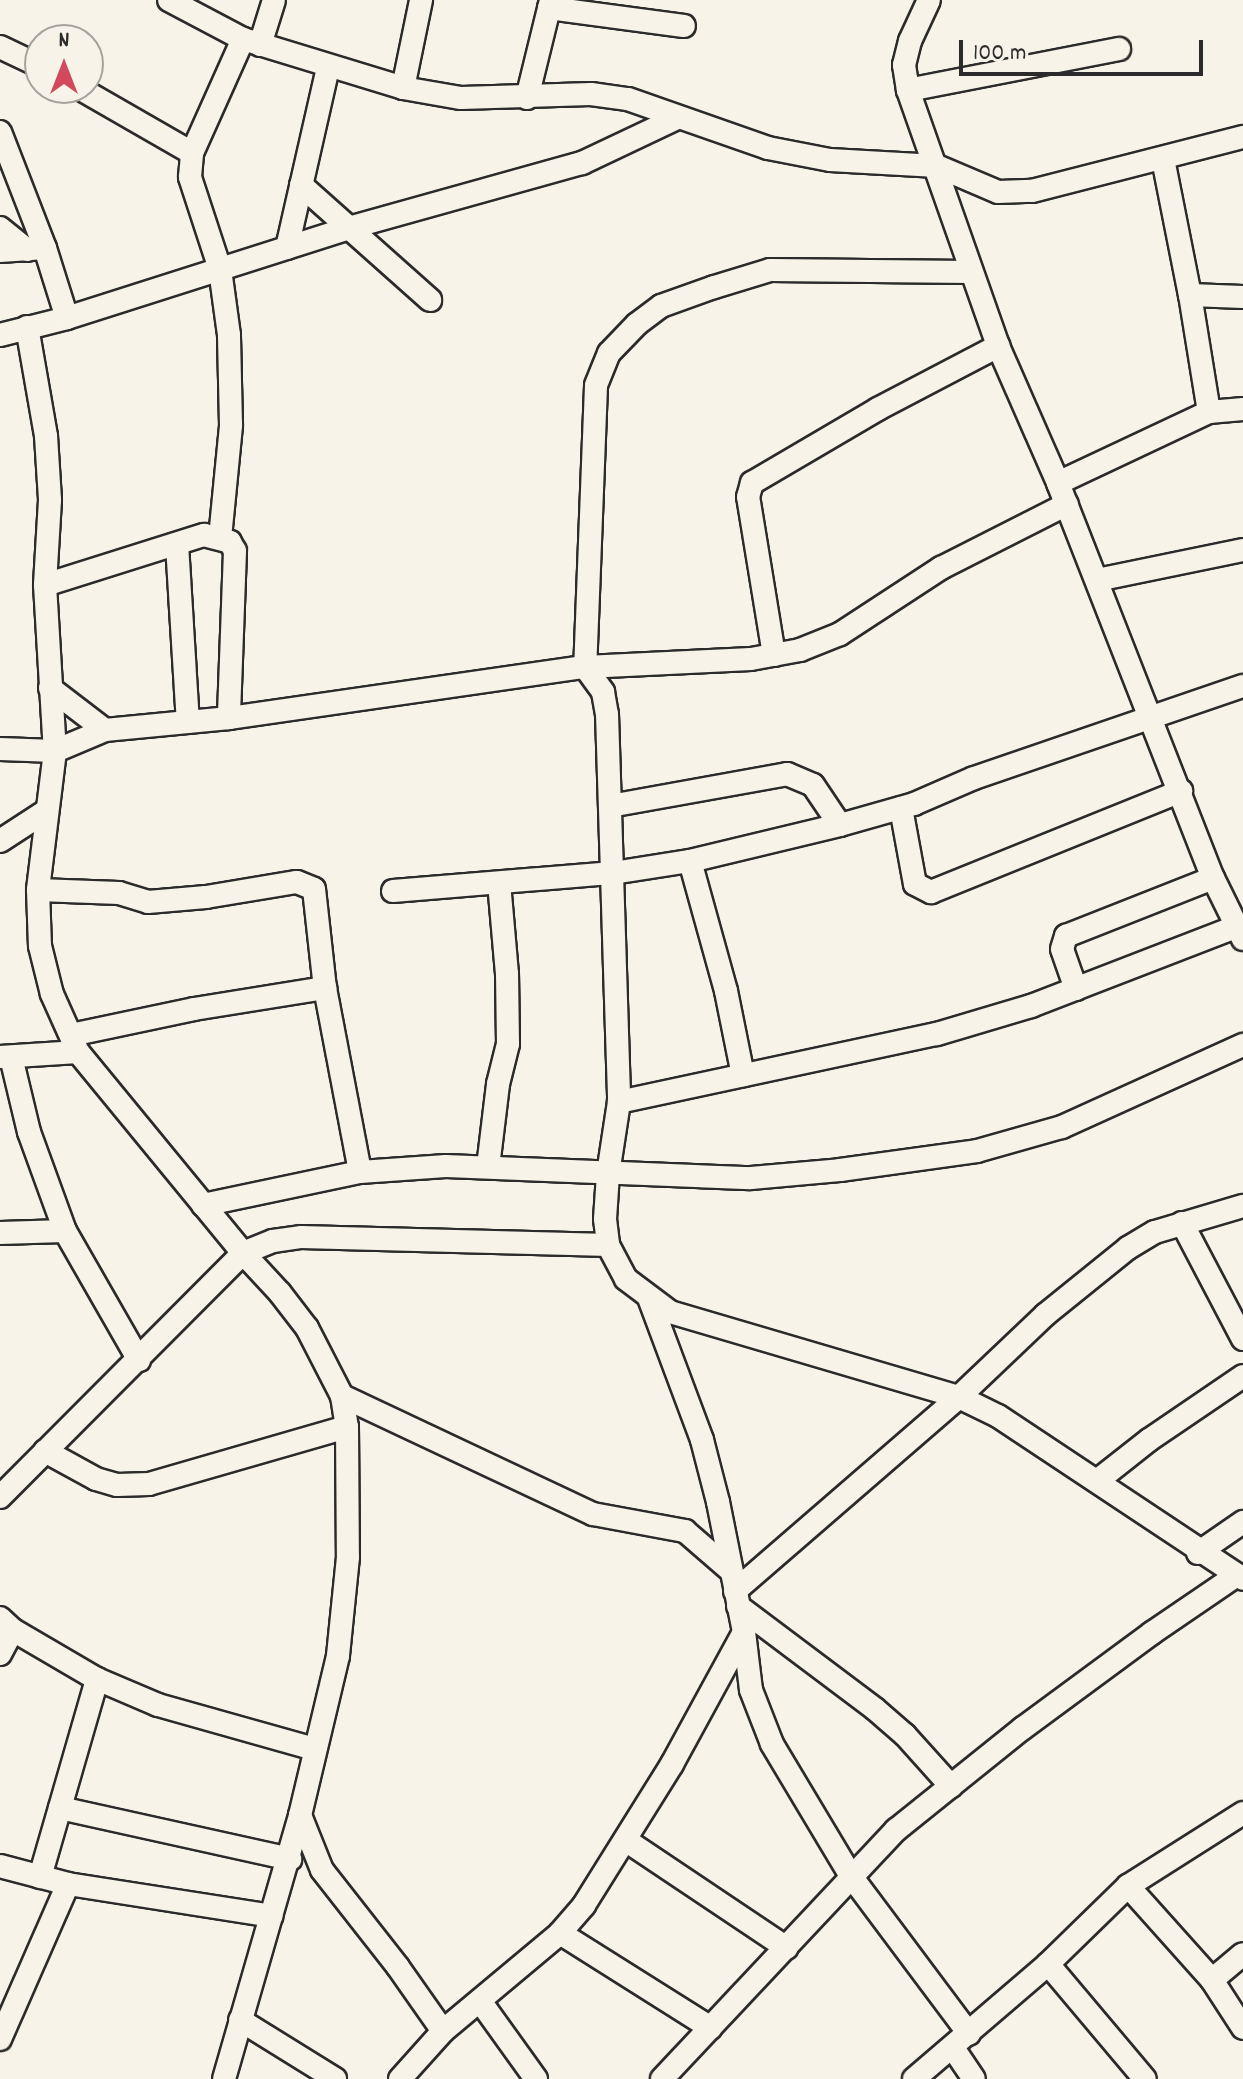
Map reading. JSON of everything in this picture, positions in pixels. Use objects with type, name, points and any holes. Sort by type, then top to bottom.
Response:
[{"type":"street","points":[[220,538],[231,425],[231,383],[220,269],[190,177],[192,153],[274,0]]},
{"type":"street","points":[[403,88],[421,0]]},
{"type":"street","points":[[619,1102],[937,1034],[1239,933],[1213,878],[1067,504],[998,346],[908,90],[904,65],[910,41],[929,0]]},
{"type":"street","points":[[178,2],[251,42],[403,88],[461,98],[603,96],[628,99],[768,148],[830,160],[937,166],[998,192],[1021,192],[1243,137]]},
{"type":"street","points":[[527,98],[550,4],[684,26]]},
{"type":"street","points":[[0,47],[24,58]]},
{"type":"street","points":[[908,90],[1119,49]]},
{"type":"street","points":[[287,248],[328,67]]},
{"type":"street","points":[[104,102],[192,153]]},
{"type":"street","points":[[0,335],[67,318],[349,228],[582,163],[677,118]]},
{"type":"street","points":[[0,132],[36,249],[67,318]]},
{"type":"street","points":[[1163,159],[1209,412]]},
{"type":"street","points":[[301,185],[430,300]]},
{"type":"street","points":[[0,228],[36,249]]},
{"type":"street","points":[[0,251],[36,249]]},
{"type":"street","points":[[662,2079],[896,1830],[1152,1633],[1240,1577],[1198,1553],[1167,1527],[1063,1462],[998,1416],[959,1397],[670,1312],[626,1279],[608,1245],[605,1219],[608,1174],[619,1102],[613,873],[605,703],[603,692],[585,667],[596,386],[609,353],[637,324],[661,306],[770,270],[971,272]]},
{"type":"street","points":[[1190,295],[1243,297]]},
{"type":"street","points":[[27,327],[47,449],[50,500],[45,585],[55,751],[38,890],[40,946],[52,994],[75,1044],[203,1205],[307,1328],[342,1396],[347,1427],[347,1571],[338,1656],[290,1859],[224,2079]]},
{"type":"street","points":[[774,655],[748,497],[752,483],[878,409],[998,346]]},
{"type":"street","points":[[1058,483],[1209,412],[1243,409]]},
{"type":"street","points":[[0,749],[55,751],[105,730],[229,718],[585,667],[751,659],[800,650],[840,634],[941,568],[1067,504]]},
{"type":"street","points":[[45,585],[204,535],[230,542],[235,551],[229,718]]},
{"type":"street","points":[[177,544],[188,722]]},
{"type":"street","points":[[1097,580],[1243,550]]},
{"type":"street","points":[[393,891],[613,873],[690,861],[840,825],[901,808],[1243,686]]},
{"type":"street","points":[[50,688],[105,730]]},
{"type":"street","points":[[610,806],[787,774],[813,785],[840,825]]},
{"type":"street","points":[[901,808],[915,884],[931,892],[1181,791]]},
{"type":"street","points":[[0,841],[46,811]]},
{"type":"street","points":[[690,861],[726,991],[743,1075]]},
{"type":"street","points":[[1076,989],[1062,949],[1066,936],[1213,878]]},
{"type":"street","points":[[38,890],[119,893],[148,902],[206,897],[297,882],[308,885],[316,896],[325,988],[360,1172]]},
{"type":"street","points":[[488,1167],[498,1084],[508,1044],[507,974],[499,883]]},
{"type":"street","points":[[139,1360],[65,1231],[5,1057],[75,1044],[194,1009],[325,988]]},
{"type":"street","points":[[203,1205],[360,1172],[488,1167],[751,1178],[977,1151],[1062,1127],[1243,1045]]},
{"type":"street","points":[[735,1589],[959,1397],[1045,1315],[1128,1248],[1155,1232],[1243,1206]]},
{"type":"street","points":[[1182,1223],[1243,1339]]},
{"type":"street","points":[[0,1233],[65,1231]]},
{"type":"street","points":[[0,1497],[243,1253],[273,1241],[302,1237],[608,1245]]},
{"type":"street","points":[[649,1298],[702,1440],[744,1632],[751,1690],[772,1744],[851,1876],[961,2041],[974,2079]]},
{"type":"street","points":[[1097,1481],[1149,1440],[1243,1376]]},
{"type":"street","points":[[342,1396],[593,1514],[685,1531],[735,1589],[875,1709],[928,1759],[951,1786]]},
{"type":"street","points":[[45,1451],[117,1485],[149,1484],[347,1427]]},
{"type":"street","points":[[1198,1553],[1243,1522]]},
{"type":"street","points":[[0,1654],[6,1624],[97,1679],[158,1705],[315,1749]]},
{"type":"street","points":[[400,2079],[443,2031],[560,1933],[584,1905],[627,1841],[744,1632]]},
{"type":"street","points":[[40,1877],[97,1679]]},
{"type":"street","points":[[60,1808],[290,1859]]},
{"type":"street","points":[[914,2079],[1048,1964],[1128,1886],[1243,1813]]},
{"type":"street","points":[[300,1815],[322,1870],[398,1967],[443,2031]]},
{"type":"street","points":[[627,1841],[787,1948]]},
{"type":"street","points":[[0,1866],[68,1884],[272,1916]]},
{"type":"street","points":[[0,2039],[68,1884]]},
{"type":"street","points":[[1128,1886],[1212,1980],[1243,2028]]},
{"type":"street","points":[[560,1933],[711,2028]]},
{"type":"street","points":[[1212,1980],[1243,1954]]},
{"type":"street","points":[[1048,1964],[1145,2079]]},
{"type":"street","points":[[480,2001],[536,2079]]},
{"type":"street","points":[[240,2020],[335,2079]]}]
